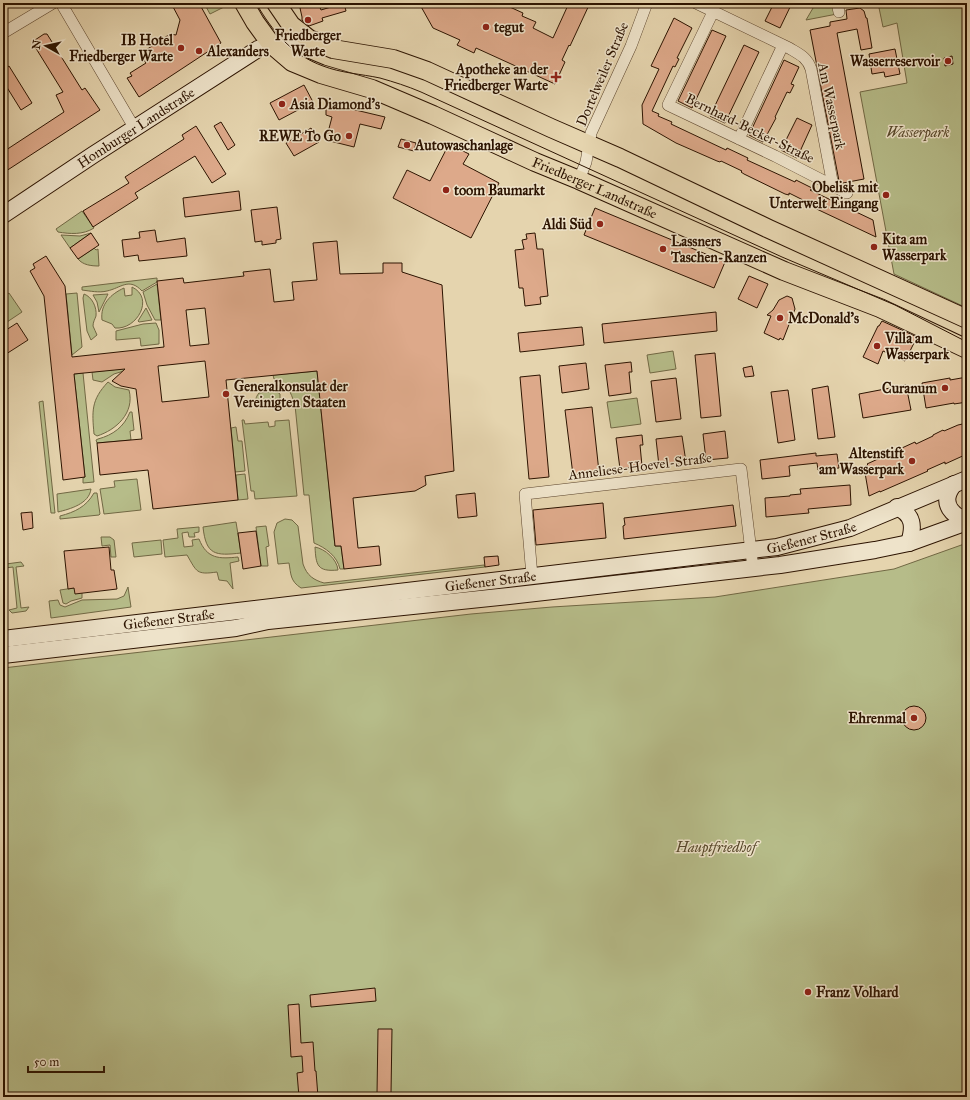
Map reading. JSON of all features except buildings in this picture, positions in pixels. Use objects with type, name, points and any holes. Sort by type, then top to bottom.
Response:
[{"type":"main road","name":"Friedberger Landstraße","points":[[244,3],[271,44],[292,62],[379,92],[439,117],[535,162],[777,268],[880,308],[967,349]]},
{"type":"main road","points":[[276,3],[286,19],[309,40],[334,49],[381,56],[404,62],[667,180],[769,229],[967,319]]},
{"type":"main road","name":"Homburger Landstraße","points":[[3,215],[258,49],[271,44],[293,42],[324,46]]},
{"type":"main road","points":[[961,481],[948,495],[948,503],[951,511],[957,517],[967,521]]},
{"type":"main road","name":"Gießener Straße","points":[[3,639],[777,547],[850,528],[961,481]]},
{"type":"main road","points":[[897,507],[904,510],[912,523],[912,533],[909,543]]},
{"type":"main road","name":"Gießener Straße","points":[[3,655],[236,628],[268,621],[509,596],[753,568],[875,550],[909,543],[967,521]]},
{"type":"street","points":[[3,33],[53,3]]},
{"type":"street","points":[[61,3],[135,129]]},
{"type":"street","name":"Dortelweiler Straße","points":[[579,180],[584,167],[591,133],[631,46],[647,3]]},
{"type":"street","name":"Am Wasserpark","points":[[705,6],[803,55],[808,61],[811,69],[833,186]]},
{"type":"street","name":"Bernhard-Becker-Straße","points":[[705,6],[668,105],[847,193]]},
{"type":"street","points":[[739,139],[783,45]]},
{"type":"street","name":"Anneliese-Hoevel-Straße","points":[[532,576],[525,494],[741,469],[753,568]]},
{"type":"green space","points":[[204,3],[229,3],[230,4],[210,14]]},
{"type":"green space","points":[[816,3],[835,3],[837,14],[806,20]]},
{"type":"green space","name":"Wasserpark","points":[[878,3],[967,3],[967,308],[894,274],[860,92],[907,83],[897,23],[883,27]]},
{"type":"green space","points":[[82,211],[94,228],[81,233],[58,232],[56,229]]},
{"type":"green space","points":[[91,233],[70,248],[61,235],[80,236]]},
{"type":"green space","points":[[94,248],[96,250],[98,249],[99,266],[87,265],[78,259]]},
{"type":"green space","points":[[157,278],[157,282],[142,291],[129,284],[104,292],[82,290],[82,287]]},
{"type":"green space","points":[[157,284],[161,320],[155,320],[147,305],[143,292]]},
{"type":"green space","points":[[132,287],[139,292],[143,305],[136,319],[123,327],[115,328],[112,324],[102,320],[103,309],[107,300],[124,288],[125,296],[132,295]]},
{"type":"green space","points":[[9,293],[22,312],[4,324],[3,297]]},
{"type":"green space","points":[[77,293],[82,347],[72,355],[66,294]]},
{"type":"green space","points":[[84,294],[92,300],[96,309],[96,316],[93,326],[97,335],[91,340],[87,331],[83,298]]},
{"type":"green space","points":[[108,294],[99,312],[97,302],[93,295]]},
{"type":"green space","points":[[146,308],[152,320],[139,322],[138,321]]},
{"type":"green space","points":[[156,323],[159,330],[159,344],[141,346],[140,338],[116,340],[116,331],[143,324]]},
{"type":"green space","points":[[673,351],[676,369],[650,373],[647,355]]},
{"type":"green space","points":[[130,369],[114,374],[102,382],[93,380],[92,372]]},
{"type":"green space","points":[[317,371],[335,546],[341,546],[344,569],[340,569],[334,556],[323,547],[314,543],[309,495],[304,495],[295,405],[292,395],[288,389],[282,383],[274,379],[273,375]]},
{"type":"green space","points":[[83,373],[94,482],[83,483],[83,478],[85,477],[74,374]]},
{"type":"green space","points":[[108,382],[115,387],[129,390],[129,406],[127,413],[117,425],[111,430],[97,436],[94,434],[94,406],[98,394]]},
{"type":"green space","points":[[276,391],[280,394],[280,398],[277,402],[260,404],[256,400],[259,393]]},
{"type":"green space","points":[[637,398],[641,424],[611,428],[607,402]]},
{"type":"green space","points":[[43,401],[55,513],[51,513],[39,402]]},
{"type":"green space","points":[[130,412],[132,412],[134,430],[130,431],[131,440],[97,443],[96,440],[117,430],[125,422]]},
{"type":"green space","points":[[242,420],[244,420],[245,424],[268,422],[269,427],[275,426],[275,421],[289,420],[297,496],[255,499],[254,491],[251,491]]},
{"type":"green space","points":[[236,427],[238,441],[242,441],[245,471],[235,472],[231,428]]},
{"type":"green space","points":[[245,474],[248,499],[238,500],[236,475]]},
{"type":"green space","points":[[137,479],[141,510],[104,514],[100,489],[115,487],[114,481]]},
{"type":"green space","points":[[91,489],[90,494],[83,502],[58,512],[57,494]]},
{"type":"green space","points":[[94,493],[97,493],[99,515],[60,519],[60,516],[71,513],[84,505]]},
{"type":"green space","points":[[285,519],[292,520],[298,526],[303,564],[307,572],[314,579],[324,583],[484,565],[485,567],[301,588],[293,580],[289,563],[278,564],[274,532],[277,523]]},
{"type":"green space","points":[[236,522],[241,553],[225,554],[213,552],[209,548],[204,536],[203,527]]},
{"type":"green space","points":[[266,526],[269,546],[266,547],[268,566],[261,566],[256,527]]},
{"type":"green space","points":[[199,527],[199,532],[194,533],[195,537],[189,537],[188,532],[182,533],[184,547],[193,546],[192,540],[199,539],[206,551],[214,556],[225,558],[238,557],[239,561],[230,563],[233,589],[227,581],[219,580],[217,572],[205,573],[195,569],[187,555],[165,557],[163,540],[178,538],[177,529]]},
{"type":"green space","points":[[101,537],[110,537],[114,540],[116,557],[111,557],[110,545],[102,546]]},
{"type":"green space","points":[[161,540],[162,554],[134,557],[132,543]]},
{"type":"green space","name":"Hauptfriedhof","points":[[967,543],[967,1097],[3,1097],[3,668],[471,614],[552,607],[715,597],[894,569]]},
{"type":"green space","points":[[315,547],[323,550],[333,558],[338,570],[326,570],[319,566],[317,563]]},
{"type":"green space","points":[[21,562],[24,566],[16,567],[21,608],[29,607],[26,611],[12,613],[9,610],[17,608],[13,567],[5,568],[6,564]]},
{"type":"green space","points":[[128,587],[131,607],[51,618],[49,601],[58,600],[60,605],[65,607],[82,600],[117,599],[124,596]]},
{"type":"green space","points":[[74,588],[82,593],[82,598],[66,604],[63,603],[60,590]]},
{"type":"tram line","points":[[256,3],[269,23],[284,41],[292,49],[312,61],[337,70],[380,78],[421,92],[782,257],[895,305],[967,342]]},
{"type":"place","name":"Friedberger Warte","points":[[308,20]]},
{"type":"place","name":"tegut","points":[[486,27]]},
{"type":"place","name":"IB Hotel Friedberger Warte","points":[[181,48]]},
{"type":"place","name":"Alexanders","points":[[199,51]]},
{"type":"place","name":"Wasserreservoir","points":[[948,61]]},
{"type":"place","name":"Apotheke an der Friedberger Warte","points":[[556,77]]},
{"type":"place","name":"Asia Diamond's","points":[[282,104]]},
{"type":"place","name":"REWE To Go","points":[[349,136]]},
{"type":"place","name":"Autowaschanlage","points":[[407,145]]},
{"type":"place","name":"toom Baumarkt","points":[[446,190]]},
{"type":"place","name":"Obelisk mit Unterwelt Eingang","points":[[886,195]]},
{"type":"place","name":"Aldi Süd","points":[[600,224]]},
{"type":"place","name":"Kita am Wasserpark","points":[[874,247]]},
{"type":"place","name":"Lassners Taschen-Ranzen","points":[[663,249]]},
{"type":"place","name":"McDonald's","points":[[780,318]]},
{"type":"place","name":"Villa am Wasserpark","points":[[877,346]]},
{"type":"place","name":"Curanum","points":[[945,388]]},
{"type":"place","name":"Generalkonsulat der Vereinigten Staaten","points":[[226,394]]},
{"type":"place","name":"Altenstift am Wasserpark","points":[[912,461]]},
{"type":"place","name":"Ehrenmal","points":[[914,718]]},
{"type":"place","name":"Franz Volhard","points":[[808,992]]}]
